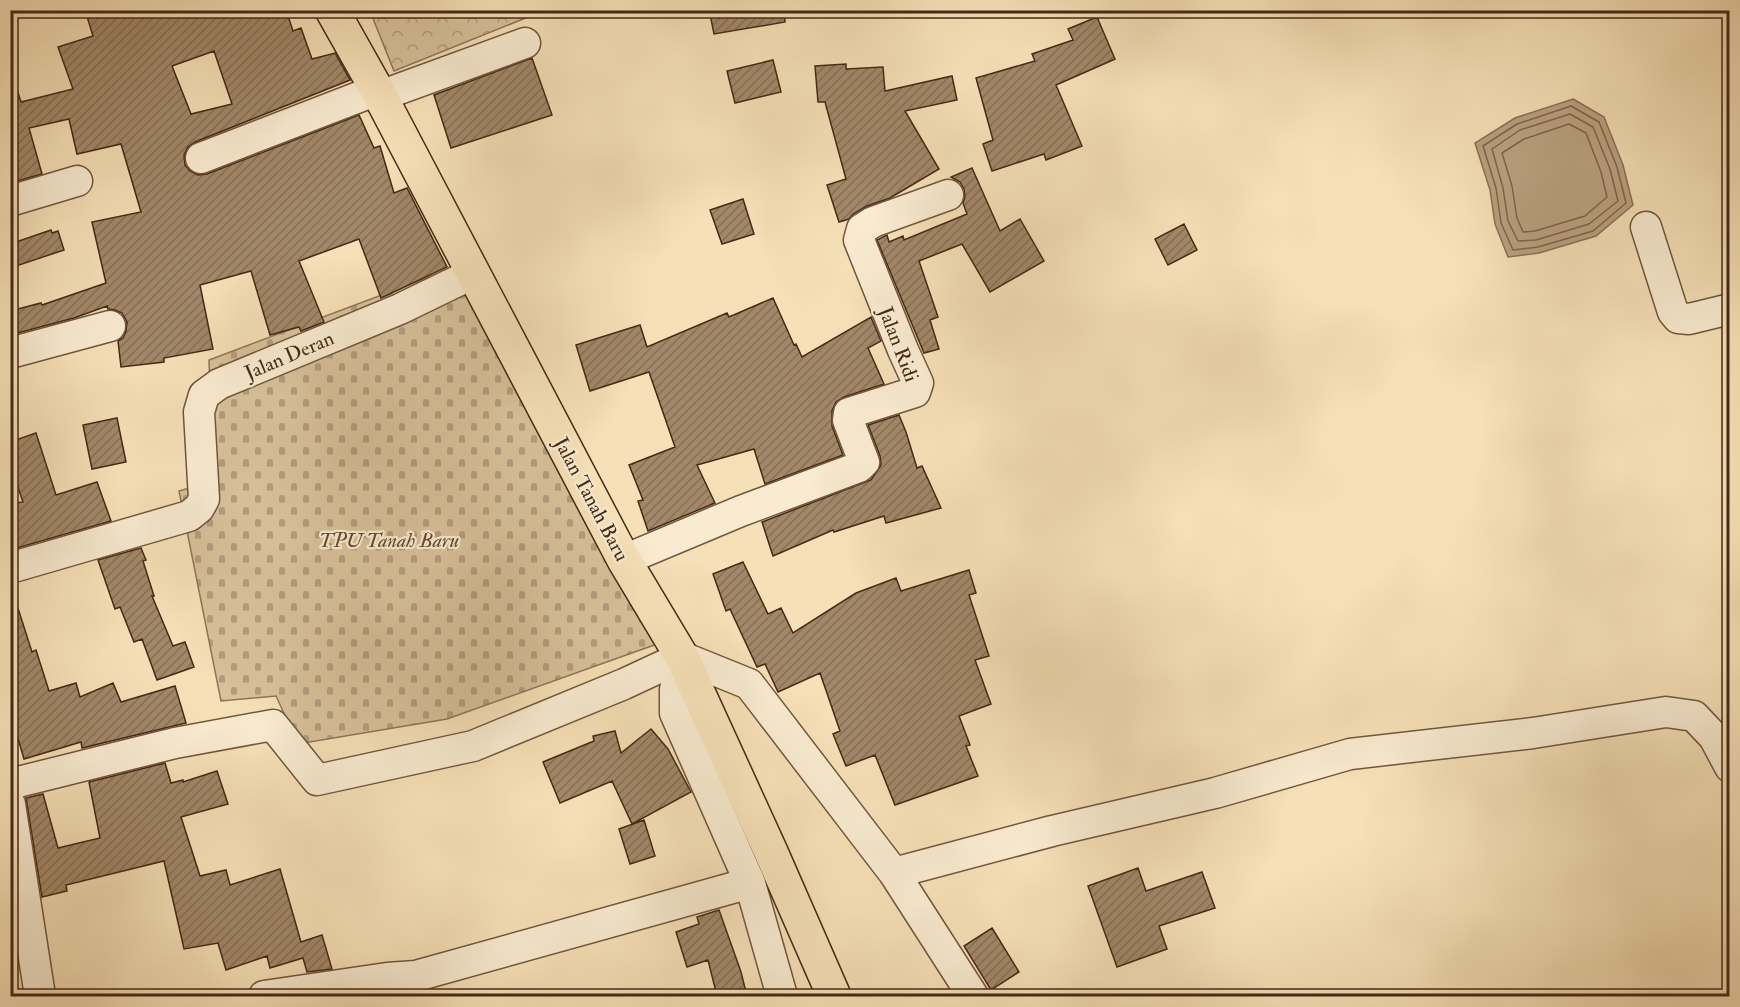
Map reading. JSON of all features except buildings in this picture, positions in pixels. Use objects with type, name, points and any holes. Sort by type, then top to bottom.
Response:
[{"type":"main road","name":"Jalan Tanah Baru","points":[[332,10],[379,93],[624,560],[681,657],[771,852],[834,996]]},
{"type":"street","points":[[201,158],[525,43]]},
{"type":"street","points":[[10,201],[77,181]]},
{"type":"street","name":"Jalan Ridi","points":[[624,560],[741,511],[859,467],[864,462],[848,420],[849,413],[915,392],[918,383],[859,240],[862,229],[873,222],[948,195]]},
{"type":"street","points":[[1646,227],[1673,312],[1678,318],[1689,319],[1730,309]]},
{"type":"street","name":"Jalan Deran","points":[[10,568],[189,516],[199,508],[204,499],[199,412],[204,395],[219,384],[400,309],[472,274]]},
{"type":"street","points":[[10,353],[110,326]]},
{"type":"street","points":[[10,784],[175,743],[273,725],[317,780],[473,746],[624,684],[681,657],[749,684],[894,873],[973,996]]},
{"type":"street","points":[[681,657],[675,690],[675,713],[750,883],[782,996]]},
{"type":"street","points":[[894,873],[1052,831],[1215,793],[1350,754],[1533,733],[1666,712],[1694,716],[1714,737],[1730,767]]},
{"type":"street","points":[[10,804],[40,996]]},
{"type":"street","points":[[264,996],[387,978],[416,976],[750,883]]},
{"type":"green space","points":[[543,10],[394,71],[370,11]]},
{"type":"green space","name":"TPU Tanah Baru","points":[[456,267],[657,644],[447,719],[298,744],[276,696],[221,701],[179,491],[213,481],[209,360]]},
{"type":"water","points":[[1573,99],[1604,117],[1623,165],[1633,205],[1596,236],[1539,253],[1508,257],[1495,224],[1490,190],[1475,143],[1515,118]]}]
